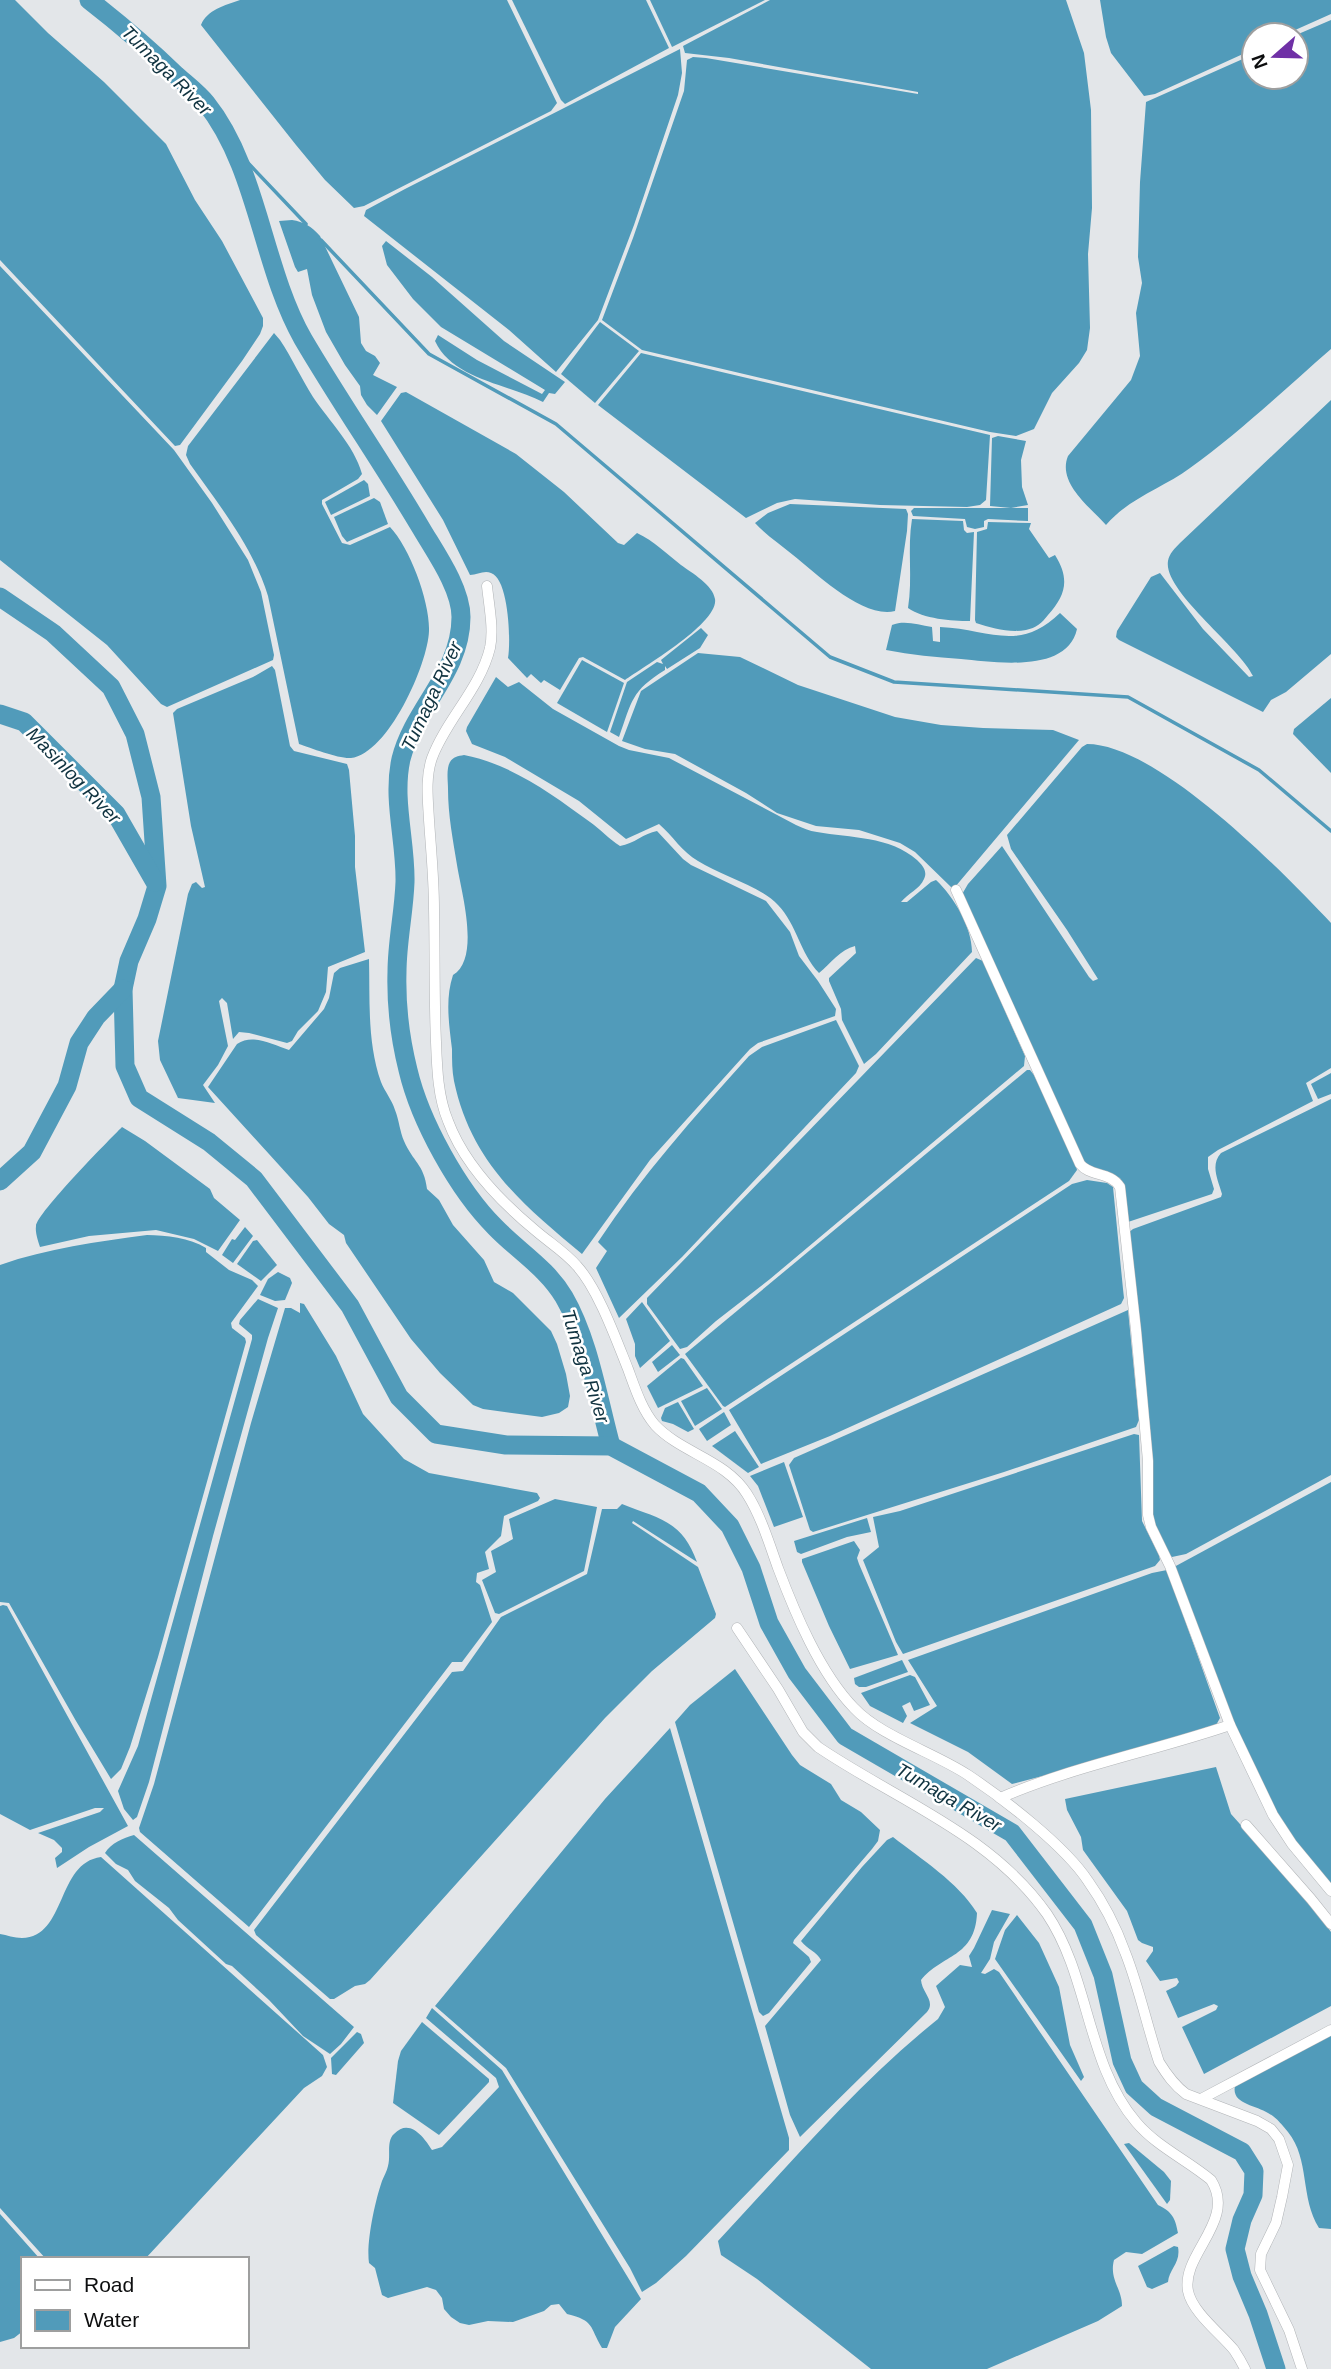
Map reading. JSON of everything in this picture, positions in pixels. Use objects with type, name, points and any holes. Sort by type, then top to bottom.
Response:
[{"type":"street","points":[[487,586],[491,620],[490,647],[481,671],[432,759],[427,784],[434,909],[433,969],[438,1077],[447,1121],[467,1156],[502,1199],[567,1255],[589,1280],[637,1393],[656,1426],[720,1468],[745,1490],[766,1535],[794,1610],[821,1662],[849,1704],[862,1717],[965,1773],[1000,1798],[1054,1844],[1087,1878],[1117,1931],[1159,2062],[1176,2087],[1186,2094],[1272,2129],[1288,2165],[1276,2223],[1261,2254],[1260,2270],[1289,2330],[1301,2369]]},
{"type":"street","points":[[956,890],[1080,1164],[1084,1169],[1109,1176],[1120,1186],[1148,1461],[1147,1515],[1170,1566],[1230,1725],[1273,1815],[1292,1844],[1331,1891]]},
{"type":"street","points":[[737,1628],[803,1732],[818,1747],[928,1812],[992,1856],[1024,1886],[1046,1914],[1070,1958],[1102,2060],[1115,2092],[1135,2122],[1146,2133],[1200,2171],[1216,2188],[1218,2209],[1189,2276],[1188,2291],[1245,2369]]},
{"type":"street","points":[[1000,1798],[1078,1769],[1190,1739],[1230,1725]]},
{"type":"street","points":[[1246,1825],[1331,1924]]},
{"type":"street","points":[[1201,2099],[1331,2030]]},
{"type":"water","points":[[0,0],[15,0],[166,144],[263,318],[260,334],[180,445],[175,446],[0,260]]},
{"type":"water","points":[[240,0],[507,0],[557,103],[551,111],[364,206],[354,208],[325,180],[201,25],[212,12]]},
{"type":"water","points":[[512,0],[646,0],[669,48],[565,104]]},
{"type":"water","points":[[650,0],[765,0],[672,47]]},
{"type":"water","points":[[770,0],[1066,0],[1084,53],[1091,110],[1092,208],[1088,254],[1090,328],[1087,350],[1052,393],[1034,429],[1016,436],[990,432],[642,350],[602,320],[684,91],[687,60],[693,57],[706,58],[918,94],[729,58],[685,53],[683,46]]},
{"type":"water","points":[[1100,0],[1331,0],[1331,14],[1310,23],[1310,21],[1240,21],[1240,55],[1155,94],[1144,96],[1111,53]]},
{"type":"water","points":[[1331,20],[1331,349],[1209,454],[1180,475],[1136,500],[1106,525],[1077,494],[1067,476],[1066,466],[1068,456],[1131,380],[1140,356],[1136,313],[1142,283],[1138,257],[1146,102],[1240,60],[1240,91],[1310,91],[1310,29]]},
{"type":"water","points":[[680,49],[682,73],[678,95],[598,320],[556,372],[509,330],[364,216],[366,210],[405,189]]},
{"type":"water","points":[[292,220],[307,225],[320,236],[359,317],[361,343],[380,363],[373,375],[397,387],[377,415],[367,405],[361,395],[360,386],[326,332],[312,295],[307,269],[298,272],[295,267],[279,221]]},
{"type":"water","points":[[386,241],[432,277],[504,341],[565,382],[555,394],[549,393],[543,402],[468,373],[443,354],[435,341],[438,335],[477,360],[542,394],[545,390],[441,327],[413,299],[387,265],[382,246]]},
{"type":"water","points":[[0,266],[174,450],[212,503],[248,560],[261,592],[273,660],[167,707],[161,704],[107,645],[0,560]]},
{"type":"water","points":[[600,322],[639,351],[595,403],[561,374]]},
{"type":"water","points":[[274,333],[313,397],[347,443],[362,474],[322,500],[342,543],[350,545],[390,527],[411,561],[426,605],[429,631],[427,646],[414,685],[392,725],[379,741],[365,753],[351,758],[299,744],[262,578],[234,527],[186,455],[188,446]]},
{"type":"water","points":[[641,353],[990,435],[986,500],[980,505],[967,507],[795,499],[777,503],[746,518],[598,405]]},
{"type":"water","points":[[406,392],[516,454],[564,492],[618,543],[624,545],[637,533],[655,544],[710,589],[715,599],[713,609],[705,620],[678,644],[625,680],[583,657],[579,658],[560,690],[544,680],[541,683],[531,674],[527,678],[508,658],[507,612],[502,587],[497,578],[488,572],[470,575],[443,520],[381,421],[401,393]]},
{"type":"water","points":[[1331,400],[1331,654],[1286,692],[1271,700],[1263,712],[1119,640],[1116,637],[1117,631],[1151,577],[1160,573],[1203,629],[1249,677],[1253,676],[1234,650],[1177,588],[1168,561],[1180,543]]},
{"type":"water","points":[[998,436],[1026,441],[1021,460],[1022,487],[1028,505],[1011,508],[990,506],[992,438]]},
{"type":"water","points":[[364,480],[368,484],[370,496],[331,515],[325,502]]},
{"type":"water","points":[[374,498],[380,502],[388,524],[347,542],[334,517]]},
{"type":"water","points":[[790,504],[906,509],[907,531],[895,611],[882,612],[855,602],[827,583],[755,523],[768,513]]},
{"type":"water","points":[[914,508],[1028,508],[1028,521],[988,519],[984,521],[984,527],[975,529],[967,527],[965,519],[913,516],[911,511]]},
{"type":"water","points":[[912,519],[963,521],[967,533],[974,532],[970,621],[930,617],[908,608]]},
{"type":"water","points":[[988,522],[1031,523],[1029,529],[1049,558],[1055,555],[1060,564],[1064,579],[1062,594],[1046,618],[1033,628],[1007,630],[976,623],[977,532],[987,529]]},
{"type":"water","points":[[1060,613],[1077,629],[1070,643],[1059,653],[1045,659],[992,662],[886,650],[892,625],[912,623],[932,627],[933,641],[940,642],[940,627],[1017,636],[1045,625]]},
{"type":"water","points":[[701,628],[708,635],[700,648],[667,669],[665,666],[665,670],[645,684],[630,706],[619,737],[610,732],[627,682],[657,662],[663,664],[661,660]]},
{"type":"water","points":[[698,653],[740,657],[798,685],[895,717],[941,725],[1053,730],[1079,740],[955,887],[951,887],[915,852],[900,843],[859,830],[816,826],[777,813],[675,754],[645,749],[622,741],[641,691]]},
{"type":"water","points":[[582,660],[624,683],[607,732],[557,703]]},
{"type":"water","points":[[272,666],[290,746],[294,751],[347,764],[349,770],[355,867],[365,952],[328,967],[326,992],[318,1011],[292,1041],[287,1043],[239,1032],[233,1039],[227,1003],[222,998],[219,1001],[228,1046],[203,1085],[215,1103],[178,1098],[160,1060],[158,1041],[188,894],[192,884],[196,882],[202,888],[205,887],[191,826],[173,713]]},
{"type":"water","points":[[496,677],[508,687],[519,682],[553,709],[619,746],[669,758],[801,827],[814,832],[882,842],[906,852],[922,866],[925,876],[920,886],[901,902],[907,902],[936,880],[961,913],[969,933],[972,952],[864,1064],[842,1020],[841,1009],[829,981],[856,953],[855,946],[840,953],[819,973],[778,905],[762,892],[692,857],[659,824],[626,839],[579,801],[505,757],[472,744],[467,727]]},
{"type":"water","points":[[1331,698],[1331,773],[1293,734],[1294,729]]},
{"type":"water","points":[[1087,744],[1116,750],[1148,765],[1183,787],[1251,844],[1331,923],[1331,1068],[1306,1083],[1313,1101],[1208,1157],[1208,1169],[1214,1189],[1212,1194],[1125,1223],[1120,1178],[1099,1173],[1082,1162],[961,896],[968,884],[1002,846],[1089,977],[1093,981],[1098,979],[1011,849],[1007,835]]},
{"type":"water","points":[[464,755],[498,765],[530,781],[576,811],[620,846],[657,831],[691,865],[766,901],[790,932],[799,956],[836,1009],[835,1016],[758,1043],[750,1049],[650,1160],[582,1254],[520,1199],[486,1158],[462,1110],[454,1081],[448,1002],[453,975],[461,966],[468,940],[450,818],[448,772],[451,760]]},
{"type":"water","points":[[976,958],[983,961],[1025,1056],[1024,1066],[770,1279],[687,1347],[680,1349],[647,1304],[647,1298]]},
{"type":"water","points":[[369,959],[373,1052],[381,1082],[394,1106],[404,1141],[421,1168],[427,1189],[439,1200],[453,1225],[484,1260],[494,1282],[513,1293],[551,1331],[566,1374],[570,1396],[568,1407],[559,1413],[542,1417],[483,1409],[473,1405],[440,1373],[411,1339],[346,1243],[344,1235],[329,1224],[308,1197],[208,1087],[237,1044],[243,1041],[263,1041],[289,1050],[324,1009],[334,973],[340,968]]},
{"type":"water","points":[[836,1020],[859,1066],[856,1073],[682,1257],[619,1318],[596,1268],[607,1251],[598,1242],[615,1217],[670,1146],[749,1056],[762,1047]]},
{"type":"water","points":[[1027,1070],[1034,1075],[1075,1162],[1077,1170],[1069,1181],[723,1406],[685,1354]]},
{"type":"water","points":[[1331,1073],[1331,1094],[1318,1099],[1311,1084]]},
{"type":"water","points":[[1331,1099],[1331,1475],[1186,1554],[1172,1557],[1153,1531],[1128,1233],[1221,1197],[1215,1168],[1221,1153]]},
{"type":"water","points":[[122,1127],[210,1189],[214,1198],[240,1220],[218,1251],[194,1239],[156,1230],[89,1236],[40,1247],[36,1228],[39,1219]]},
{"type":"water","points":[[1087,1180],[1107,1183],[1113,1187],[1124,1298],[1121,1304],[830,1436],[761,1464],[729,1410],[1072,1184]]},
{"type":"water","points":[[245,1227],[253,1236],[233,1263],[222,1255],[232,1239],[235,1240]]},
{"type":"water","points":[[147,1235],[178,1238],[200,1245],[229,1270],[252,1280],[258,1286],[231,1323],[232,1328],[245,1338],[246,1342],[158,1657],[130,1747],[121,1769],[111,1779],[9,1603],[0,1602],[0,1265],[54,1250]]},
{"type":"water","points":[[257,1240],[277,1265],[261,1281],[237,1264],[253,1241]]},
{"type":"water","points":[[278,1272],[290,1278],[292,1283],[285,1300],[275,1301],[260,1295],[268,1279]]},
{"type":"water","points":[[258,1299],[278,1308],[213,1536],[149,1782],[137,1817],[133,1820],[124,1809],[118,1791],[138,1746],[252,1339],[252,1335],[239,1324],[240,1320]]},
{"type":"water","points":[[642,1302],[670,1341],[640,1368],[626,1319]]},
{"type":"water","points":[[300,1303],[304,1304],[336,1356],[363,1414],[404,1459],[429,1473],[537,1493],[540,1498],[504,1516],[501,1536],[485,1552],[489,1569],[477,1573],[476,1582],[480,1585],[492,1622],[462,1662],[452,1662],[249,1927],[140,1832],[139,1828],[154,1784],[251,1423],[285,1308],[300,1313]]},
{"type":"water","points":[[1128,1310],[1139,1420],[1136,1427],[1004,1472],[813,1532],[810,1530],[789,1465],[794,1458]]},
{"type":"water","points":[[672,1345],[680,1355],[658,1372],[652,1362]]},
{"type":"water","points":[[681,1358],[703,1386],[658,1408],[647,1386]]},
{"type":"water","points":[[707,1388],[722,1409],[695,1426],[681,1401]]},
{"type":"water","points":[[678,1402],[694,1429],[688,1432],[662,1421],[661,1418],[665,1408]]},
{"type":"water","points":[[724,1412],[731,1425],[707,1441],[699,1429]]},
{"type":"water","points":[[735,1431],[759,1467],[748,1473],[712,1446]]},
{"type":"water","points":[[1134,1434],[1139,1435],[1142,1521],[1160,1560],[1155,1566],[903,1654],[863,1560],[879,1547],[873,1517],[900,1511]]},
{"type":"water","points":[[784,1462],[803,1517],[774,1527],[758,1486],[750,1476]]},
{"type":"water","points":[[1331,1482],[1331,1893],[1303,1860],[1245,1761],[1174,1567]]},
{"type":"water","points":[[555,1499],[597,1507],[584,1571],[499,1614],[495,1613],[482,1580],[496,1572],[491,1551],[513,1539],[509,1519]]},
{"type":"water","points":[[622,1504],[668,1523],[684,1537],[697,1562],[633,1521],[632,1523],[698,1567],[716,1614],[715,1618],[652,1671],[605,1718],[370,1980],[330,1999],[256,1935],[254,1930],[452,1672],[463,1671],[501,1617],[587,1574],[602,1509],[617,1509]]},
{"type":"water","points":[[867,1518],[871,1532],[847,1537],[801,1554],[797,1552],[794,1541]]},
{"type":"water","points":[[854,1541],[860,1550],[857,1558],[859,1564],[898,1655],[850,1669],[802,1559]]},
{"type":"water","points":[[1167,1570],[1220,1718],[1215,1727],[1165,1744],[1012,1784],[968,1752],[910,1723],[937,1706],[908,1660]]},
{"type":"water","points":[[0,1606],[7,1606],[128,1826],[57,1868],[55,1858],[62,1852],[62,1848],[54,1840],[38,1833],[100,1812],[104,1808],[95,1808],[30,1830],[0,1814]]},
{"type":"water","points":[[902,1660],[908,1672],[866,1687],[855,1684],[854,1678]]},
{"type":"water","points":[[735,1669],[800,1765],[831,1784],[841,1800],[861,1812],[880,1830],[878,1841],[872,1849],[794,1940],[793,1943],[811,1962],[769,2013],[763,2016],[759,2012],[675,1722],[690,1705]]},
{"type":"water","points":[[910,1675],[915,1677],[930,1705],[914,1711],[910,1702],[902,1706],[907,1716],[903,1723],[870,1706],[861,1693]]},
{"type":"water","points":[[670,1728],[789,2138],[789,2150],[686,2256],[642,2292],[630,2268],[506,2068],[435,2006],[605,1799]]},
{"type":"water","points":[[1216,1767],[1231,1814],[1305,1897],[1331,1932],[1331,2006],[1204,2074],[1182,2027],[1216,2010],[1218,2006],[1214,2004],[1178,2018],[1166,1991],[1176,1986],[1179,1982],[1177,1978],[1160,1981],[1146,1961],[1153,1947],[1138,1940],[1127,1911],[1083,1850],[1081,1837],[1067,1810],[1065,1799]]},
{"type":"water","points":[[134,1835],[354,2027],[341,2044],[330,2054],[303,2036],[269,2000],[178,1920],[169,1908],[135,1881],[128,1870],[116,1864],[105,1853],[118,1841]]},
{"type":"water","points":[[893,1837],[960,1891],[977,1913],[975,1928],[964,1947],[921,1980],[930,2004],[927,2012],[800,2137],[790,2115],[765,2026],[821,1960],[801,1941],[862,1867]]},
{"type":"water","points":[[101,1857],[323,2055],[327,2067],[322,2076],[304,2088],[147,2257],[44,2257],[0,2208],[0,1934],[22,1938],[36,1934],[47,1926],[76,1872],[87,1862]]},
{"type":"water","points":[[992,1910],[1010,1914],[981,1973],[985,1974],[994,1969],[999,1972],[1158,2205],[1172,2216],[1178,2233],[1142,2254],[1126,2252],[1114,2260],[1114,2279],[1122,2306],[1098,2321],[987,2369],[871,2369],[757,2279],[721,2255],[718,2241],[797,2154],[879,2070],[938,2019],[945,2007],[936,1986],[960,1965],[972,1967],[969,1956]]},
{"type":"water","points":[[1017,1915],[1039,1943],[1059,1987],[1070,2045],[1084,2077],[1081,2081],[995,1959],[1005,1930]]},
{"type":"water","points":[[432,2008],[502,2070],[641,2299],[615,2327],[607,2348],[602,2348],[587,2322],[567,2314],[559,2304],[513,2322],[488,2321],[469,2325],[451,2317],[444,2309],[442,2298],[436,2290],[427,2287],[388,2298],[382,2295],[375,2268],[369,2263],[369,2245],[377,2199],[388,2166],[392,2137],[400,2129],[411,2129],[421,2136],[432,2150],[442,2147],[499,2087],[496,2078],[426,2018]]},
{"type":"water","points":[[422,2022],[489,2079],[439,2135],[393,2103],[401,2051]]},
{"type":"water","points":[[1331,2031],[1331,2229],[1319,2228],[1313,2216],[1299,2154],[1288,2132],[1274,2117],[1237,2097],[1235,2086]]},
{"type":"water","points":[[357,2032],[361,2034],[364,2043],[336,2075],[332,2074],[331,2058]]},
{"type":"water","points":[[1129,2143],[1171,2181],[1170,2200],[1167,2204],[1124,2144]]},
{"type":"water","points":[[0,2214],[38,2257],[21,2257],[21,2333],[0,2342]]},
{"type":"water","points":[[1174,2246],[1178,2247],[1178,2257],[1168,2282],[1152,2289],[1147,2287],[1138,2266]]},
{"type":"waterway","name":"Tumaga River","points":[[89,0],[134,36],[199,96],[223,129],[249,187],[278,281],[303,339],[407,504],[457,594],[461,617],[453,656],[407,740],[399,774],[405,882],[397,985],[403,1046],[421,1111],[454,1175],[481,1212],[541,1268],[564,1297],[573,1314],[592,1370],[611,1446]]},
{"type":"waterway","points":[[232,146],[306,224]]},
{"type":"waterway","points":[[321,240],[429,354],[556,424],[830,657],[894,682],[1128,697],[1259,770],[1331,831]]},
{"type":"waterway","name":"Tumaga River","points":[[0,597],[53,633],[111,687],[135,734],[151,797],[157,886],[147,919],[129,961],[123,989],[125,1066],[139,1098],[209,1142],[254,1179],[350,1306],[399,1397],[436,1434],[506,1445],[611,1446],[699,1493],[730,1526],[751,1568],[769,1623],[797,1673],[845,1736],[1012,1833],[1083,1925],[1103,1975],[1122,2061],[1134,2087],[1156,2107],[1242,2152],[1254,2171],[1253,2195],[1242,2220],[1235,2249],[1242,2276],[1276,2369]]},
{"type":"waterway","name":"Masinlog River","points":[[0,714],[24,722],[116,814],[155,882]]},
{"type":"waterway","points":[[0,1181],[32,1152],[67,1086],[79,1043],[96,1017],[123,989]]}]
